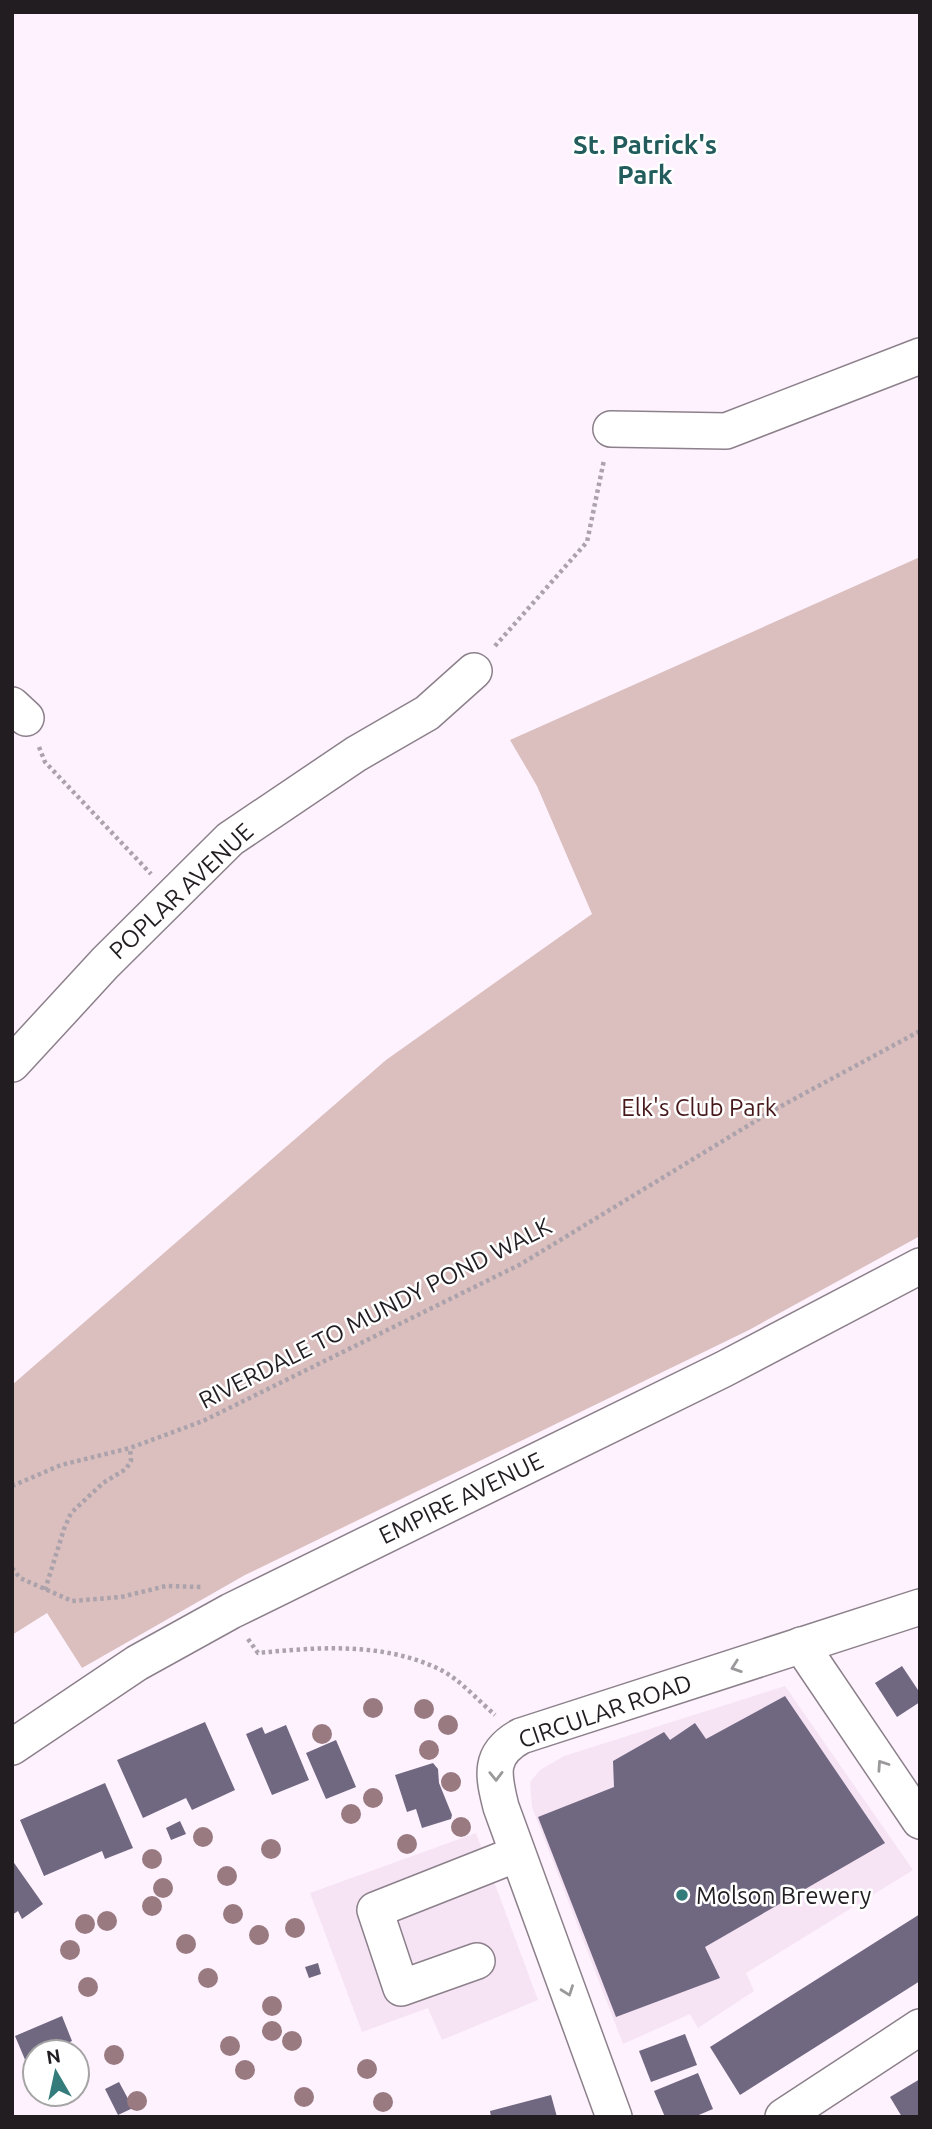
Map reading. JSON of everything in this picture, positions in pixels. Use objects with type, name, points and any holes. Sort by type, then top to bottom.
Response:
[{"type":"street","points":[[611,429],[726,431],[920,356]]},
{"type":"street","name":"POPLAR AVENUE","points":[[12,1064],[106,963],[230,839],[356,754],[427,713],[474,671]]},
{"type":"street","name":"EMPIRE AVENUE","points":[[12,1747],[136,1663],[231,1611],[724,1369],[920,1266]]},
{"type":"street","name":"CIRCULAR ROAD","points":[[614,2117],[501,1807],[494,1774],[503,1749],[521,1737],[920,1607]]},
{"type":"street","points":[[801,1645],[920,1821]]},
{"type":"street","points":[[477,1961],[401,1988],[375,1910],[517,1854]]},
{"type":"street","points":[[783,2117],[920,2027]]},
{"type":"path","points":[[474,671],[587,542],[611,429]]},
{"type":"path","points":[[19,711],[46,762],[159,881]]},
{"type":"path","name":"RIVERDALE TO MUNDY POND WALK","points":[[12,1486],[61,1465],[130,1448],[203,1421],[521,1264],[772,1111],[920,1031]]},
{"type":"path","points":[[46,1590],[71,1513],[103,1483],[126,1469],[131,1461],[130,1448]]},
{"type":"path","points":[[12,1568],[20,1578]]},
{"type":"path","points":[[12,1577],[72,1601],[121,1597],[166,1586],[214,1587]]},
{"type":"path","points":[[244,1634],[258,1653],[316,1647],[401,1656],[443,1671],[496,1716]]},
{"type":"shaded area","name":"Molson Brewery","points":[[785,1686],[913,1870],[746,1973],[754,1991],[698,2028],[690,2014],[623,2044],[532,1807],[530,1782],[540,1770],[564,1756]]},
{"type":"shaded area","points":[[476,1833],[538,2000],[442,2040],[428,2008],[362,2032],[310,1893]]},
{"type":"green space","name":"Elk's Club Park","points":[[920,557],[920,1236],[749,1330],[245,1575],[82,1668],[47,1613],[12,1635],[12,1385],[386,1060],[592,914],[537,786],[510,740]]},
{"type":"building","points":[[902,1666],[920,1693],[920,1702],[897,1717],[875,1683]]},
{"type":"building","name":"Molson Brewery","points":[[785,1696],[885,1843],[705,1947],[720,1978],[616,2017],[538,1817],[614,1787],[613,1761],[664,1732],[670,1740],[695,1723],[706,1739]]},
{"type":"building","points":[[205,1722],[235,1790],[192,1810],[186,1798],[143,1818],[117,1760]]},
{"type":"building","points":[[286,1725],[309,1780],[272,1795],[246,1734],[262,1727],[265,1734]]},
{"type":"building","points":[[336,1740],[356,1787],[326,1799],[306,1753]]},
{"type":"building","points":[[433,1763],[438,1769],[439,1783],[452,1815],[451,1819],[422,1828],[416,1809],[407,1812],[395,1775]]},
{"type":"building","points":[[105,1783],[133,1848],[105,1859],[102,1851],[44,1876],[20,1820]]},
{"type":"building","points":[[180,1821],[186,1834],[171,1840],[166,1828]]},
{"type":"building","points":[[12,1860],[43,1904],[22,1919],[18,1911],[12,1915]]},
{"type":"building","points":[[920,1914],[920,1981],[740,2095],[710,2047]]},
{"type":"building","points":[[318,1963],[321,1974],[309,1978],[305,1967]]},
{"type":"building","points":[[62,2016],[71,2038],[21,2038],[21,2050],[15,2036]]},
{"type":"building","points":[[685,2034],[697,2065],[651,2082],[639,2051]]},
{"type":"building","points":[[698,2073],[713,2109],[694,2117],[665,2117],[654,2091]]},
{"type":"building","points":[[920,2079],[920,2117],[902,2117],[890,2097]]},
{"type":"building","points":[[119,2082],[133,2108],[118,2115],[105,2089]]},
{"type":"building","points":[[551,2095],[557,2117],[491,2117],[490,2111]]},
{"type":"place","name":"Molson Brewery","points":[[682,1895]]},
{"type":"district","name":"St. Patrick's Park","points":[[645,159]]}]
